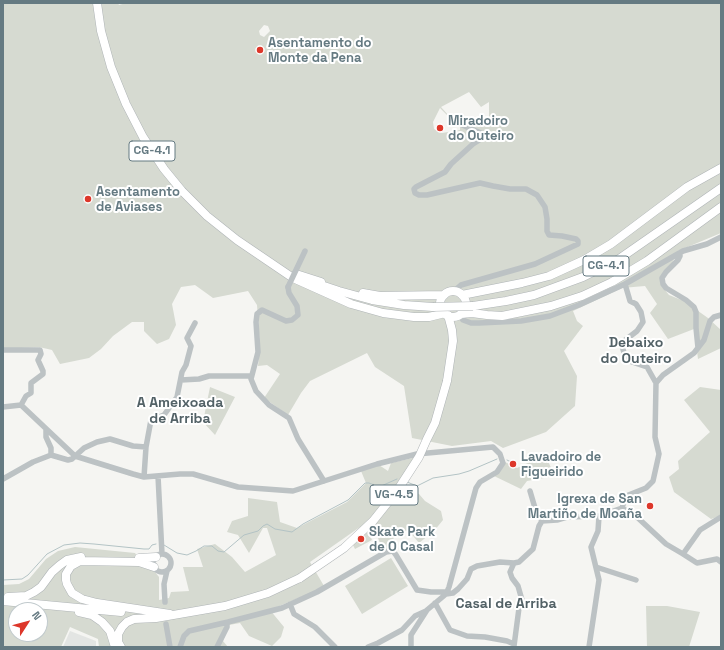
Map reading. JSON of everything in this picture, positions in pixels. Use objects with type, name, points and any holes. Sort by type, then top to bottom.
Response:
[{"type":"highway","name":"CG-4.1","points":[[97,3],[101,31],[111,67],[126,104],[143,137],[164,169],[182,191],[202,211],[237,240],[267,260],[332,289],[372,300],[404,305],[433,307],[473,306],[534,295],[583,278],[619,259],[721,188]]},
{"type":"highway","points":[[296,274],[347,290],[380,296],[444,294],[447,292],[458,293],[522,283],[549,276],[584,260],[611,244],[687,188],[721,168]]},
{"type":"highway","points":[[267,260],[293,278],[351,304],[383,313],[414,317],[472,313],[502,316],[551,306],[582,296],[612,282],[647,261],[721,207]]},
{"type":"highway","points":[[444,294],[440,308],[453,315],[464,311],[465,302],[458,293]]},
{"type":"highway","name":"VG-4.5","points":[[48,605],[142,614],[188,613],[218,608],[249,600],[300,578],[344,548],[373,521],[398,491],[416,463],[435,422],[447,381],[453,349],[453,315]]},
{"type":"highway","points":[[3,596],[20,596],[34,592],[40,588],[52,572],[60,565],[67,560],[78,557],[148,558],[159,556]]},
{"type":"highway","points":[[156,569],[139,562],[80,561],[71,566],[68,570],[66,574],[67,584],[72,593],[82,599],[103,604],[170,614]]},
{"type":"highway","name":"VG-4.5","points":[[3,601],[14,602]]},
{"type":"highway","points":[[48,605],[85,613],[98,618],[110,631],[115,647]]},
{"type":"highway","points":[[121,647],[118,642],[118,634],[127,622],[134,619],[156,618],[188,613]]},
{"type":"street","points":[[458,293],[461,285],[535,264],[578,244],[576,239],[549,235],[547,231],[545,207],[538,195],[526,188],[510,189],[480,183],[427,195],[419,195],[415,193],[414,189],[416,187],[445,172],[451,164],[473,144],[484,137],[483,134],[460,124]]},
{"type":"street","points":[[453,315],[471,323],[521,321],[550,316],[579,305],[625,284],[680,253],[707,244],[721,237]]},
{"type":"street","points":[[305,251],[288,287],[289,293],[297,306],[298,315],[292,320],[286,321],[262,310],[257,314],[256,322],[258,352],[250,379],[256,391],[269,405],[289,418],[298,439],[324,481]]},
{"type":"street","points":[[680,253],[680,256],[662,278],[663,284],[666,288],[686,300],[694,307],[696,312],[698,348]]},
{"type":"street","points":[[622,508],[626,496],[646,488],[653,481],[659,454],[655,437],[656,383],[647,367],[629,361],[625,356],[622,346],[624,341],[637,331],[643,322],[641,312],[636,304],[630,301],[625,284]]},
{"type":"street","points":[[656,383],[663,375],[694,353],[704,340],[710,321],[714,317],[721,315]]},
{"type":"street","points":[[144,477],[146,447],[151,420],[164,415],[177,397],[182,372],[186,365],[191,346],[187,338],[195,323]]},
{"type":"street","points":[[3,350],[40,350],[38,360],[43,374],[31,383],[30,393],[26,396],[21,405]]},
{"type":"street","points":[[181,380],[199,379],[210,376],[251,376]]},
{"type":"street","points":[[3,406],[21,405],[75,456],[144,477],[193,474],[238,487],[293,491],[377,464],[417,454],[493,447],[500,454],[503,463],[498,472],[480,482],[476,488],[445,595]]},
{"type":"street","points":[[46,430],[46,437],[51,448],[51,455]]},
{"type":"street","points":[[3,479],[33,462],[51,455],[68,460],[72,459],[84,448],[97,442],[110,440],[133,446],[146,447]]},
{"type":"street","points":[[158,476],[159,556],[154,562],[164,584]]},
{"type":"street","points":[[530,491],[535,508],[542,521]]},
{"type":"street","points":[[542,521],[557,520],[567,517],[600,516],[622,508]]},
{"type":"street","points":[[622,508],[638,518],[666,544],[683,554],[698,562],[717,559],[721,562]]},
{"type":"street","points":[[589,647],[600,580],[591,547],[598,531],[600,516]]},
{"type":"street","points":[[683,554],[700,530],[721,517]]},
{"type":"street","points":[[368,647],[402,630],[415,616],[427,610],[445,595],[453,593],[467,579],[472,569],[477,566],[500,562],[514,564],[519,562],[533,549],[539,526],[542,521]]},
{"type":"street","points":[[180,647],[184,636],[189,631],[260,615],[290,604],[317,592],[386,552],[393,551],[417,590],[445,595]]},
{"type":"street","points":[[159,556],[167,556],[171,561],[170,566],[166,571],[164,584],[165,602]]},
{"type":"street","points":[[514,564],[510,572],[512,578],[518,586],[522,600],[519,608],[514,646]]},
{"type":"street","points":[[596,567],[636,580]]},
{"type":"street","points":[[156,569],[166,571]]},
{"type":"street","points":[[435,603],[450,630],[466,636],[507,640],[514,646]]},
{"type":"street","points":[[290,604],[294,614],[315,627],[335,647]]},
{"type":"street","points":[[411,647],[411,635],[427,610]]},
{"type":"street","points":[[217,647],[227,627],[227,623]]},
{"type":"street","points":[[166,624],[169,646]]},
{"type":"shaded area","points":[[3,3],[118,3],[119,5],[126,3],[721,3],[721,233],[678,251],[661,285],[669,295],[684,301],[708,318],[721,330],[721,348],[698,359],[694,329],[668,339],[650,313],[657,304],[645,286],[622,288],[573,311],[577,321],[583,326],[564,351],[577,376],[575,406],[546,432],[503,448],[491,441],[452,446],[412,438],[404,386],[375,367],[367,353],[310,381],[288,415],[264,398],[280,374],[267,365],[258,366],[260,347],[257,305],[248,291],[213,298],[195,285],[181,287],[172,304],[176,325],[169,339],[157,344],[144,331],[144,322],[132,322],[113,336],[101,349],[89,358],[60,364],[52,350],[39,347],[3,349]],"holes":[[[264,25],[268,26],[270,31],[264,37],[260,35],[259,31]],[[469,92],[481,107],[489,102],[489,122],[476,119],[474,124],[460,123],[450,117],[441,107]],[[440,108],[449,117],[460,124],[460,130],[442,133],[434,129],[433,122]]]},
{"type":"shaded area","points":[[210,387],[235,397],[215,435],[203,422]]},
{"type":"shaded area","points":[[700,387],[721,390],[721,516],[711,519],[674,492],[669,477],[679,469],[678,461],[710,432],[684,400]]},
{"type":"shaded area","points":[[545,455],[555,476],[527,481],[521,489],[494,476],[505,462],[517,468]]},
{"type":"shaded area","points":[[417,457],[401,483],[408,489],[419,494],[425,501],[441,511],[443,520],[434,531],[419,543],[409,531],[401,531],[395,535],[389,549],[382,548],[378,538],[368,531],[372,540],[355,549],[350,539],[365,530],[360,527],[310,562],[324,586],[270,610],[284,627],[281,637],[272,646],[249,636],[240,623],[229,625],[223,641],[228,647],[99,647],[98,639],[70,627],[61,647],[3,647],[3,585],[19,584],[29,579],[46,559],[58,551],[75,547],[135,553],[143,565],[155,572],[159,577],[159,600],[169,598],[171,592],[189,591],[183,567],[203,567],[197,549],[215,544],[232,557],[245,572],[276,555],[267,528],[263,528],[249,553],[238,535],[227,532],[232,521],[248,516],[248,498],[277,502],[280,522],[297,528],[347,502],[366,483],[361,471],[379,465],[388,471],[391,463]]},
{"type":"shaded area","points":[[391,558],[408,586],[362,614],[345,586]]},
{"type":"shaded area","points":[[646,606],[667,606],[700,612],[689,647],[647,647]]},
{"type":"shaded area","points":[[70,631],[96,641],[96,647],[63,647]]},
{"type":"waterway","points":[[407,482],[417,486],[433,478],[459,474],[497,459]]},
{"type":"waterway","points":[[507,460],[511,462]]},
{"type":"waterway","points":[[164,545],[177,553],[187,555],[204,546],[212,546],[218,551],[224,552],[244,535],[258,531],[267,524],[275,529],[292,532],[303,524],[348,500],[365,483],[379,487],[397,479]]},
{"type":"waterway","points":[[3,580],[22,579],[28,575],[47,554],[64,545],[80,543],[149,549],[152,545],[156,544]]},
{"type":"place","name":"Asentamento do Monte da Pena","points":[[260,50]]},
{"type":"place","name":"Miradoiro do Outeiro","points":[[440,128]]},
{"type":"place","name":"Asentamento de Aviases","points":[[88,199]]},
{"type":"place","name":"Lavadoiro de Figueirido","points":[[513,464]]},
{"type":"place","name":"Igrexa de San Martiño de Moaña","points":[[650,506]]},
{"type":"place","name":"Skate Park de O Casal","points":[[361,539]]},
{"type":"district","name":"Debaixo do Outeiro","points":[[636,352]]},
{"type":"district","name":"A Ameixoada de Arriba","points":[[180,412]]},
{"type":"district","name":"Casal de Arriba","points":[[506,604]]}]
